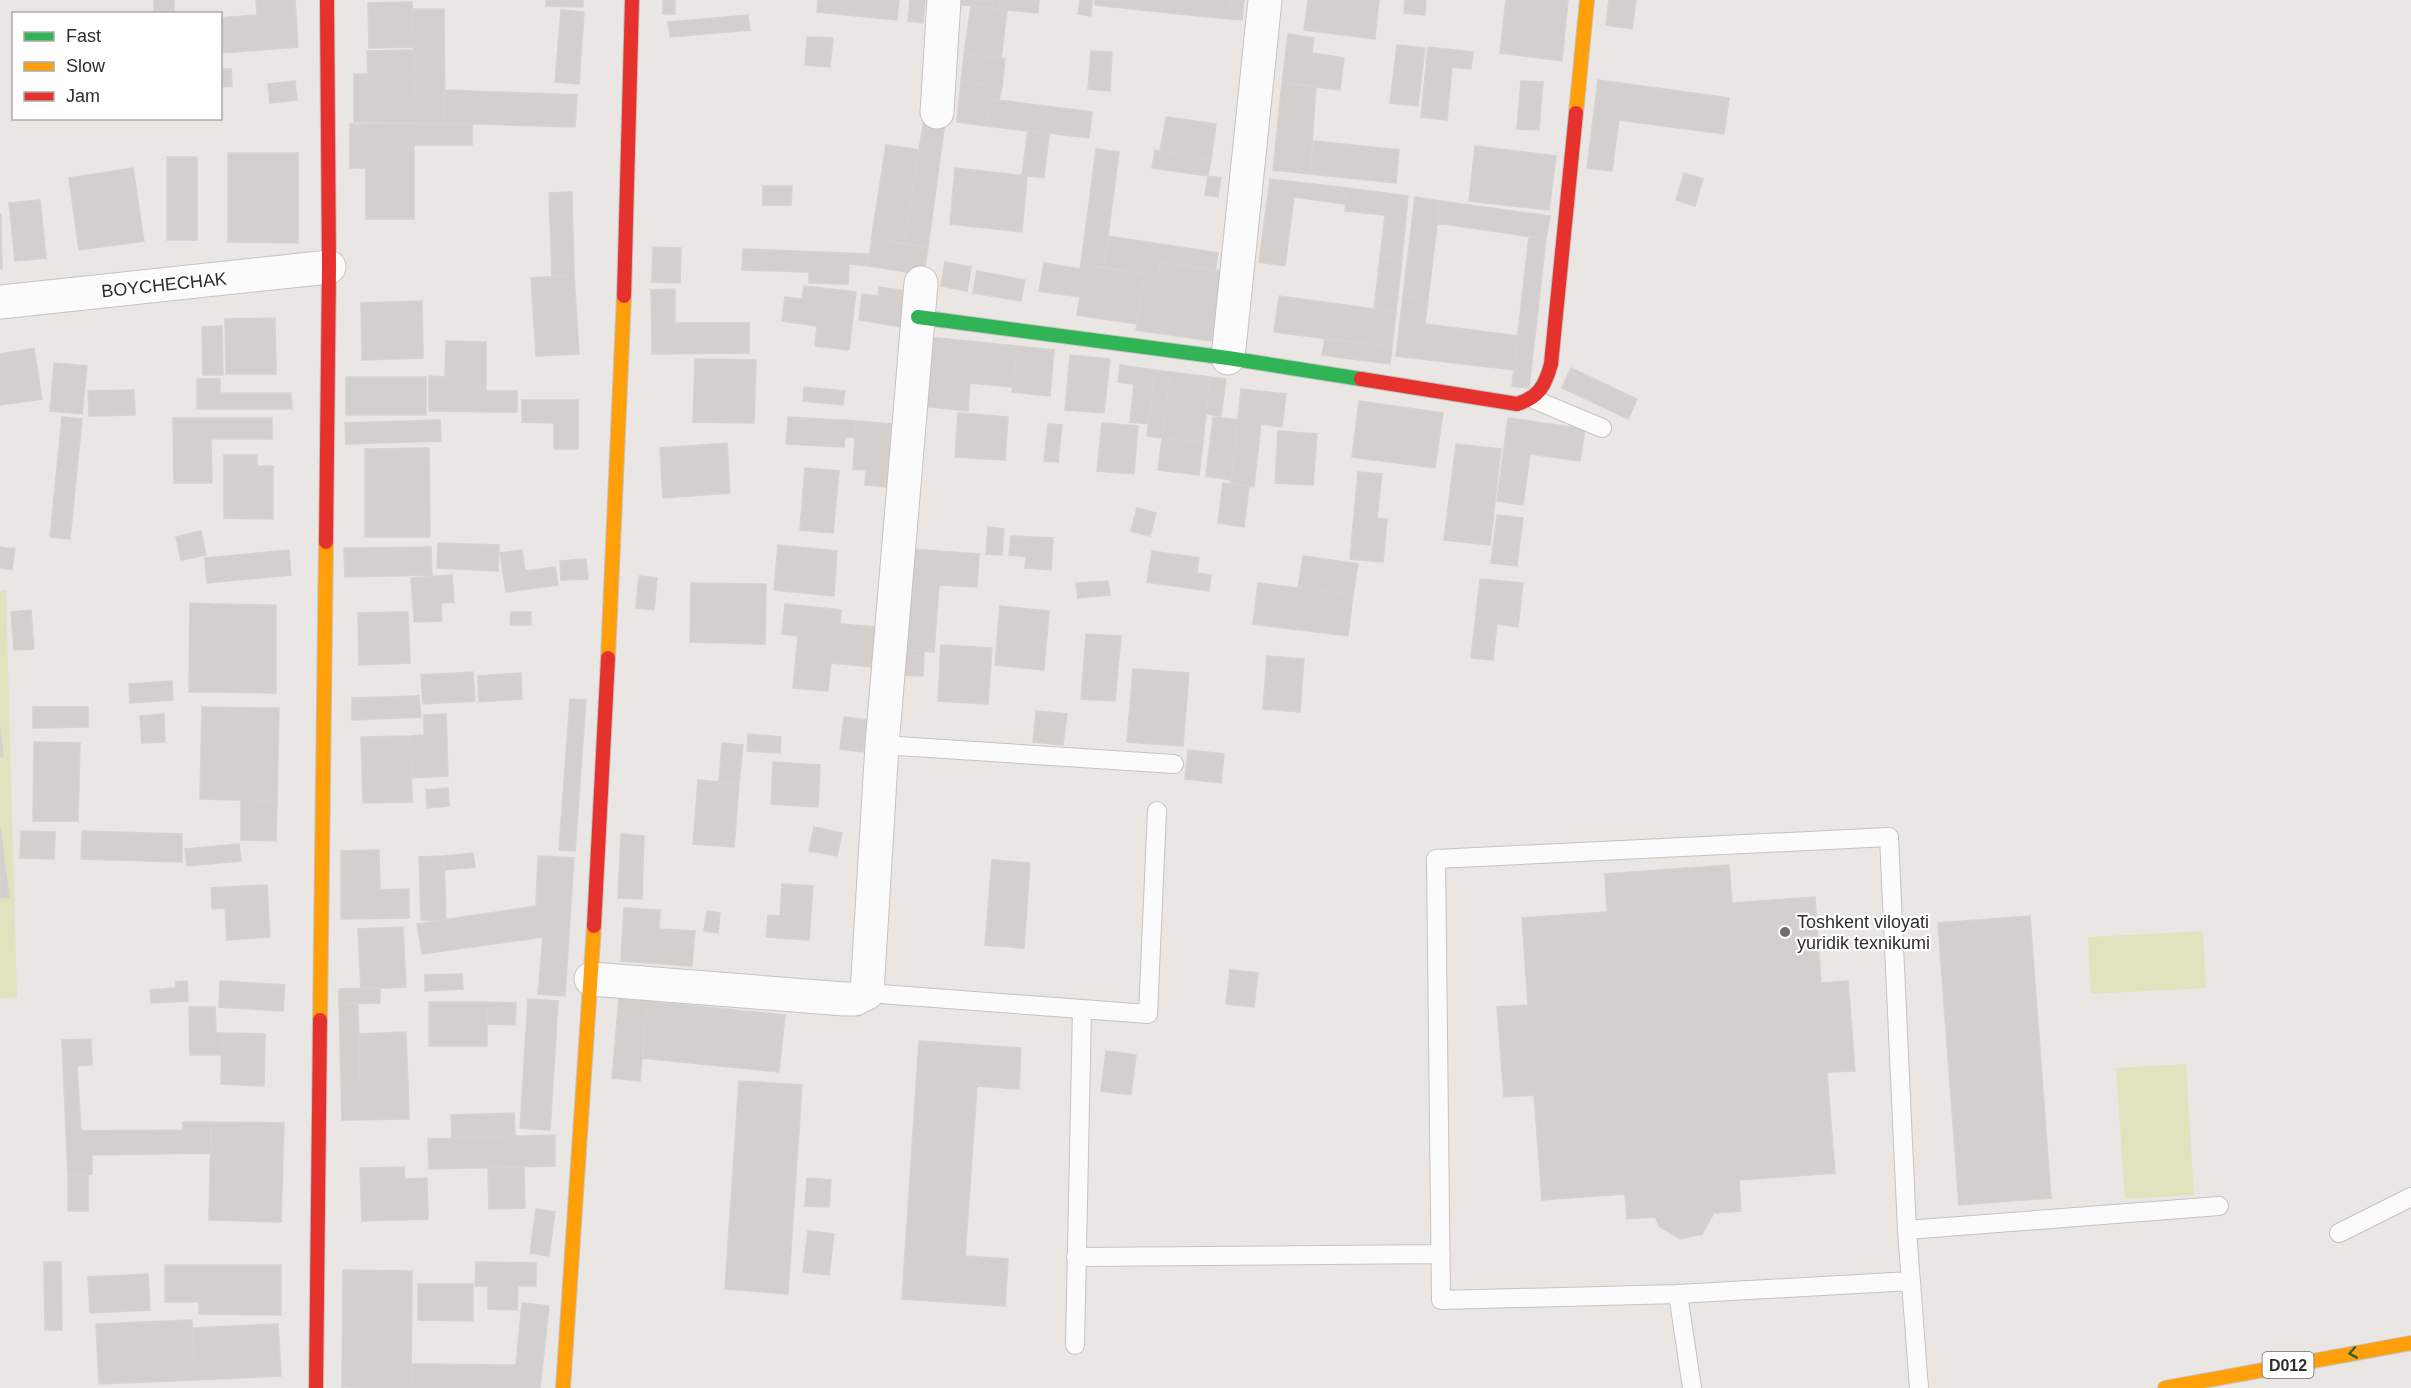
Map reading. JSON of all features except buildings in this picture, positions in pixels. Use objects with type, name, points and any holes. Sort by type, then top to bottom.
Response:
[{"type":"main road","points":[[316,1388],[329,267],[327,0]]},
{"type":"main road","points":[[563,1388],[591,979],[622,392],[632,0]]},
{"type":"main road","points":[[918,316],[1228,358],[1517,404],[1533,399],[1546,384],[1551,364],[1587,0]]},
{"type":"main road","name":"D012","points":[[2165,1388],[2411,1343]]},
{"type":"street","points":[[937,112],[944,0]]},
{"type":"street","points":[[1228,358],[1264,0]]},
{"type":"street","name":"BOYCHECHAK","points":[[0,302],[329,267]]},
{"type":"street","points":[[591,979],[844,999],[855,999],[867,993],[882,745],[921,283]]},
{"type":"lane","points":[[1533,399],[1602,429]]},
{"type":"lane","points":[[882,745],[1174,764]]},
{"type":"lane","points":[[867,993],[1082,1011],[1148,1014],[1157,811]]},
{"type":"lane","points":[[1911,1281],[1678,1294],[1441,1300],[1436,859],[1889,837],[1907,1230],[1911,1281],[1919,1388]]},
{"type":"lane","points":[[1075,1345],[1082,1011]]},
{"type":"lane","points":[[2339,1233],[2411,1197]]},
{"type":"lane","points":[[1907,1230],[2219,1206]]},
{"type":"lane","points":[[1076,1257],[1441,1254]]},
{"type":"lane","points":[[1678,1294],[1692,1388]]},
{"type":"green space","points":[[6,590],[17,997],[0,999],[0,591]]},
{"type":"green space","points":[[2203,931],[2206,988],[2091,994],[2088,937]]},
{"type":"green space","points":[[2186,1064],[2194,1195],[2125,1199],[2116,1068]]},
{"type":"traffic: fast","points":[[918,317],[1228,358],[1361,379]]},
{"type":"traffic: slow","points":[[1576,113],[1587,0]]},
{"type":"traffic: slow","points":[[608,658],[624,296]]},
{"type":"traffic: slow","points":[[320,1020],[326,542]]},
{"type":"traffic: slow","points":[[563,1388],[594,926]]},
{"type":"traffic: slow","points":[[2165,1388],[2411,1343]]},
{"type":"traffic: jam","points":[[326,542],[329,267],[327,0]]},
{"type":"traffic: jam","points":[[624,296],[632,0]]},
{"type":"traffic: jam","points":[[1361,379],[1517,404],[1531,398],[1540,390],[1551,364],[1576,113]]},
{"type":"traffic: jam","points":[[594,926],[608,658]]},
{"type":"traffic: jam","points":[[316,1388],[320,1020]]},
{"type":"place","name":"Toshkent viloyati yuridik texnikumi","points":[[1785,932]]}]
